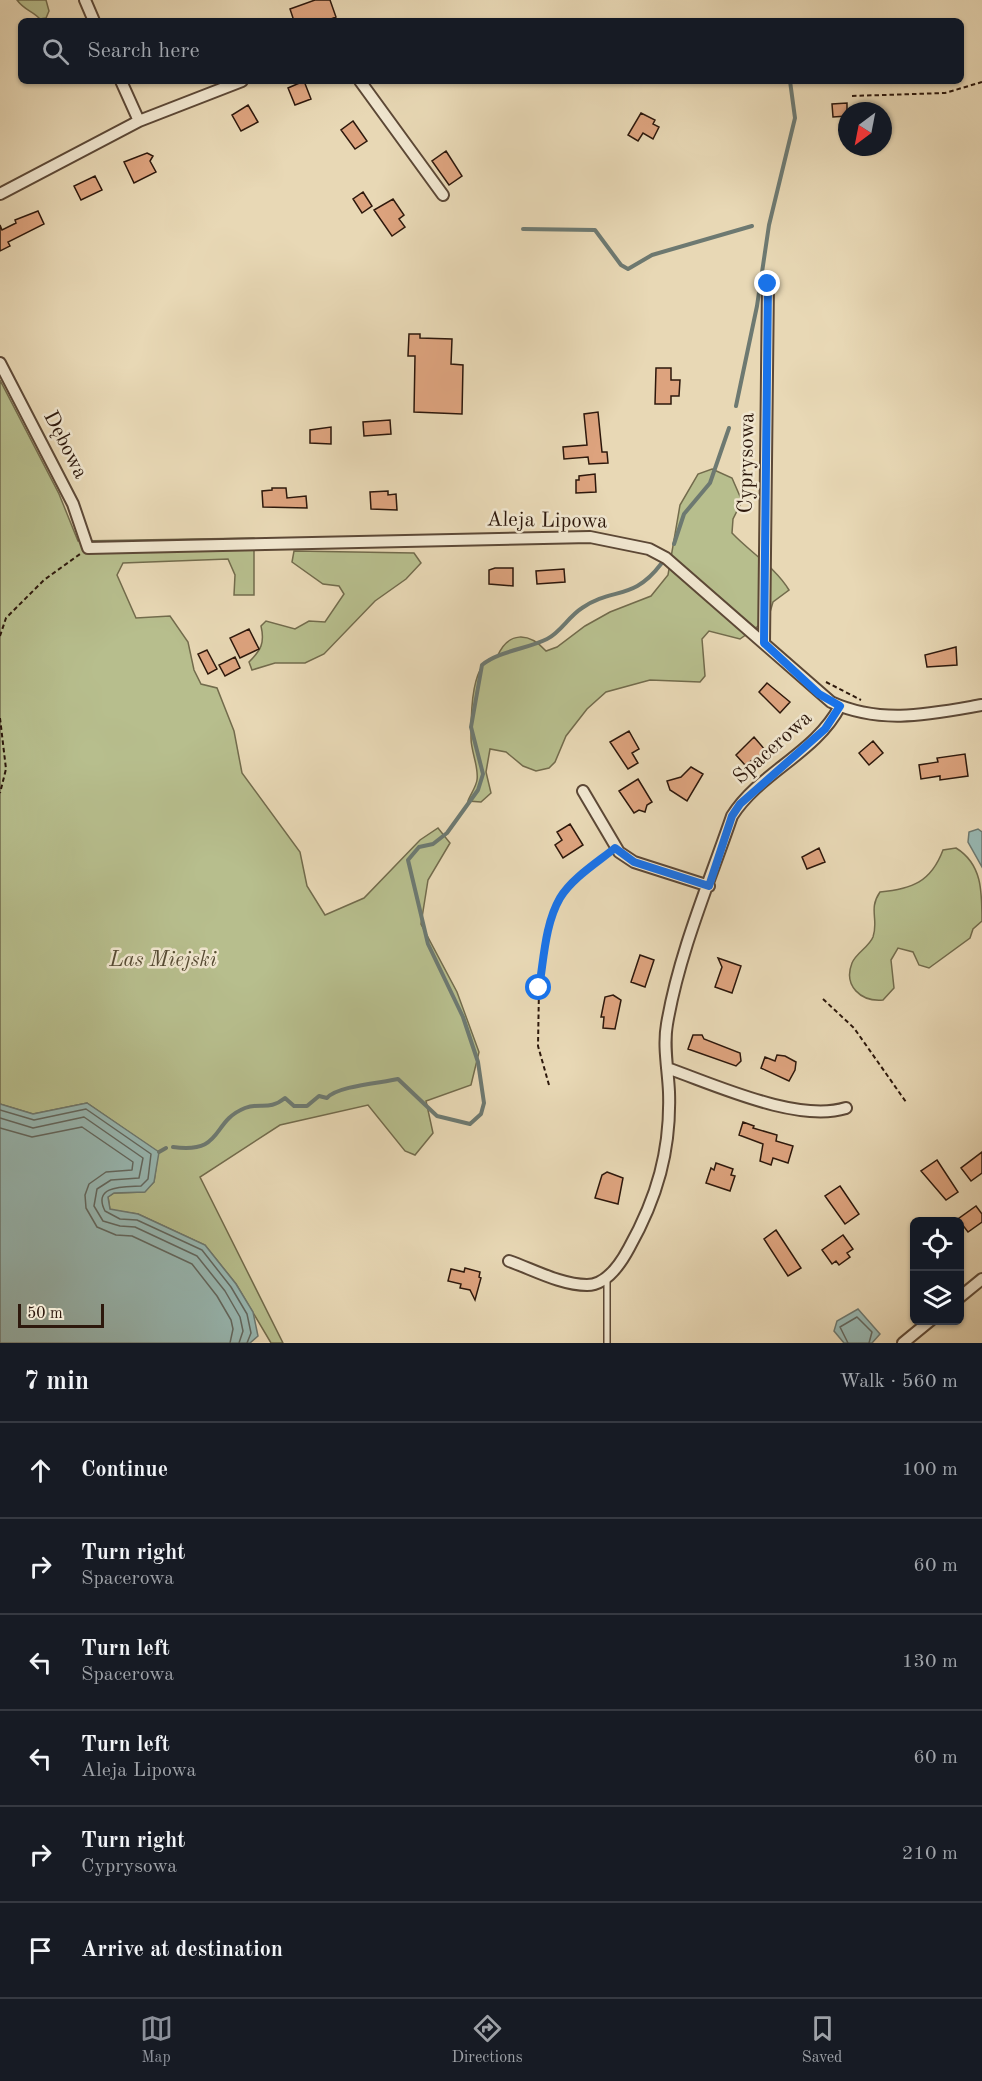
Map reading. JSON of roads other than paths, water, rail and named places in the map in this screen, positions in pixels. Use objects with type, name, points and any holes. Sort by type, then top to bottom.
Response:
[{"type":"street","points":[[84,0],[93,18]]},
{"type":"street","points":[[122,84],[139,121]]},
{"type":"street","points":[[0,195],[139,121],[234,84]]},
{"type":"street","points":[[362,84],[443,195]]},
{"type":"street","name":"Cyprysowa","points":[[764,643],[768,284]]},
{"type":"street","name":"Dębowa","points":[[0,363],[73,504],[88,548]]},
{"type":"street","name":"Aleja Lipowa","points":[[88,548],[590,537],[649,549],[666,558],[819,694],[840,706],[859,712],[910,717],[982,705]]},
{"type":"street","name":"Spacerowa","points":[[607,1276],[625,1255],[645,1221],[660,1181],[668,1132],[666,1028],[671,1000],[732,816],[740,804],[825,729],[840,706]]},
{"type":"street","points":[[583,791],[615,848],[634,862],[709,886]]},
{"type":"street","points":[[667,1068],[787,1109],[819,1113],[846,1108]]},
{"type":"street","points":[[509,1260],[588,1285],[607,1276]]},
{"type":"street","points":[[964,1294],[982,1279]]},
{"type":"street","points":[[903,1343],[924,1325]]},
{"type":"lane","points":[[607,1276],[607,1343]]},
{"type":"water","points":[[978,829],[982,832],[982,867],[968,842],[969,832]]},
{"type":"water","points":[[87,1103],[159,1152],[154,1182],[145,1192],[114,1193],[108,1197],[110,1209],[138,1214],[205,1245],[236,1284],[253,1312],[258,1336],[250,1343],[0,1343],[0,1104],[33,1114]]},
{"type":"water","points":[[858,1309],[880,1334],[872,1343],[844,1343],[834,1331],[837,1321]]},
{"type":"waterway","points":[[736,406],[757,306],[769,225],[795,118],[790,84]]},
{"type":"waterway","points":[[523,229],[595,230],[621,265],[628,269],[652,255],[752,226]]},
{"type":"waterway","points":[[674,544],[684,514],[710,483],[729,428]]},
{"type":"waterway","points":[[173,1147],[201,1146],[209,1141],[234,1114],[251,1106],[270,1105],[285,1098],[294,1106],[307,1106],[319,1096],[327,1098],[349,1088],[398,1079],[437,1116],[470,1124],[481,1114],[484,1103],[478,1062],[463,1017],[428,944],[408,860],[419,847],[433,844],[447,833],[478,790],[483,774],[471,727],[482,665],[497,656],[547,639],[582,608],[603,597],[632,589],[641,584],[661,564]]},
{"type":"waterway","points":[[159,1152],[166,1148]]},
{"type":"park label","name":"Las Miejski","points":[[163,960]]}]
